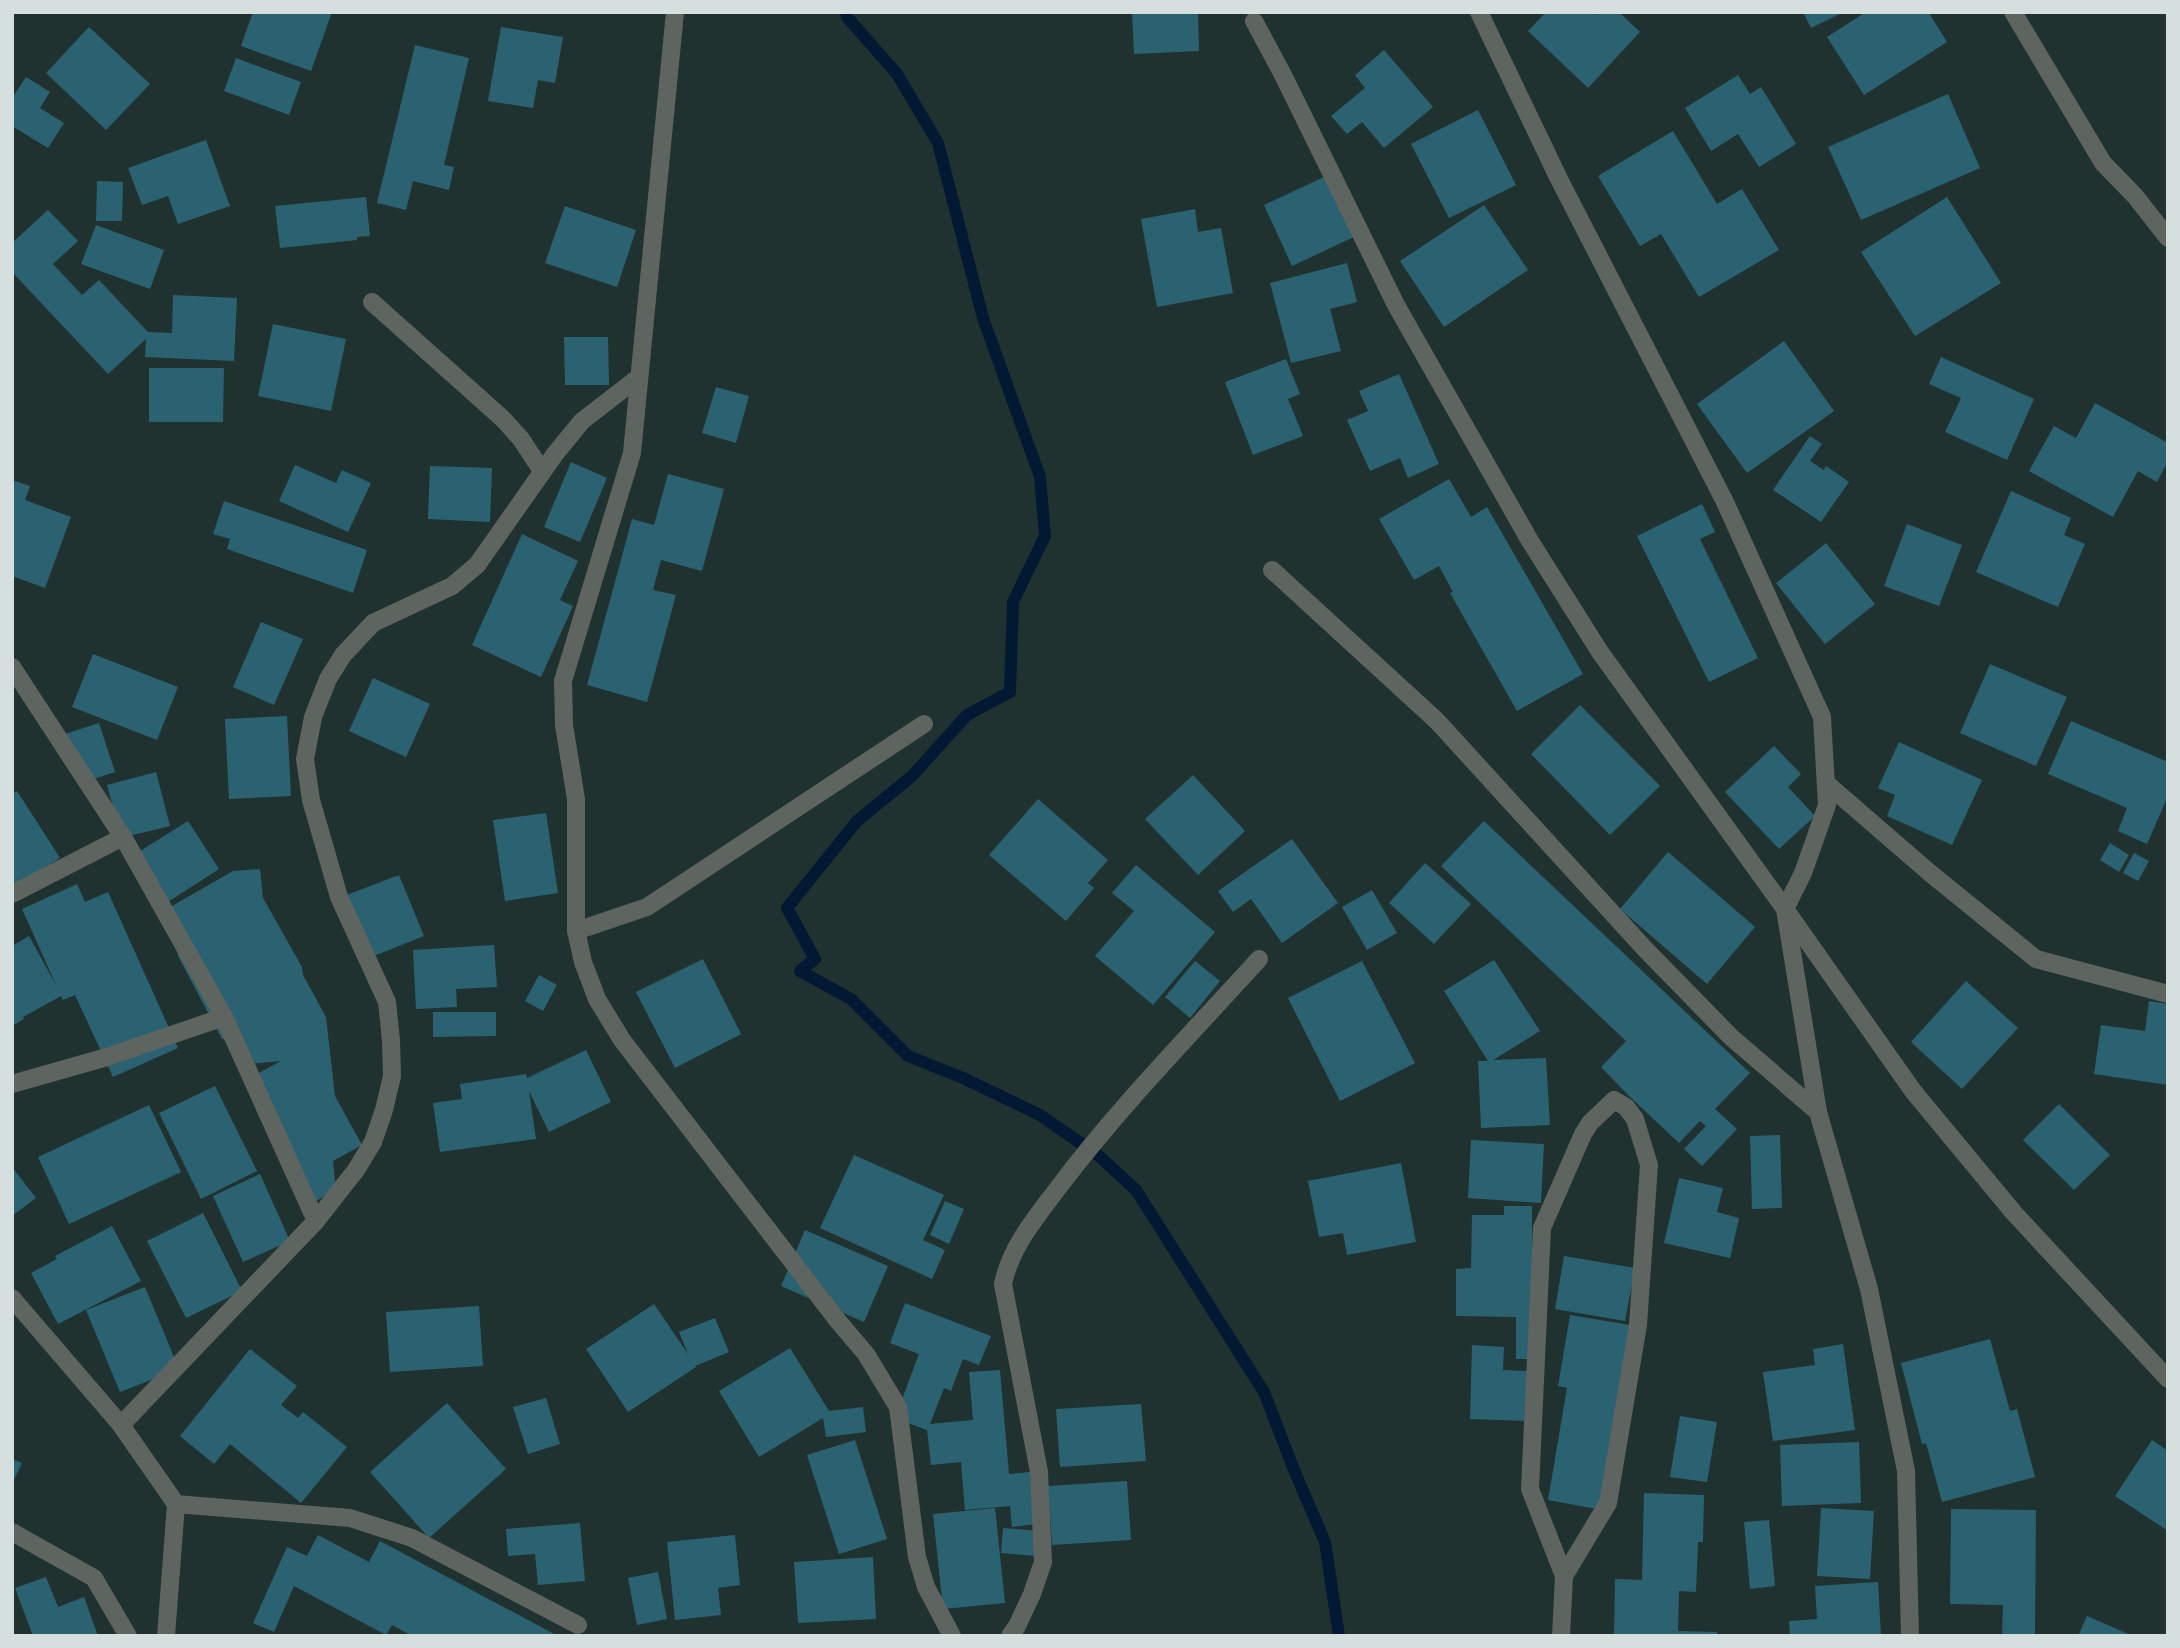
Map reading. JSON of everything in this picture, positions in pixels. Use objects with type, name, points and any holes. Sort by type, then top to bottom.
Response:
[{"type":"street","points":[[675,12],[632,453],[564,681],[564,725],[576,799],[576,931],[583,962],[597,999],[622,1040],[866,1354],[898,1408],[918,1556],[926,1587],[952,1636]]},
{"type":"street","points":[[1479,12],[1559,179],[1725,502],[1822,717],[1827,805],[1803,873],[1785,909],[1818,1112],[1868,1289],[1906,1471],[1910,1636]]},
{"type":"street","points":[[2013,12],[2103,163],[2135,196],[2168,238]]},
{"type":"street","points":[[1254,21],[1289,85],[1396,305],[1530,541],[1601,652],[1913,1091],[2014,1213],[2168,1379]]},
{"type":"street","points":[[2135,196],[2168,215]]},
{"type":"street","points":[[372,302],[503,419],[521,439],[542,471]]},
{"type":"street","points":[[121,1425],[316,1221],[356,1170],[373,1142],[384,1110],[391,1076],[387,1002],[339,897],[311,800],[305,759],[313,717],[328,679],[343,655],[373,623],[452,586],[477,565],[542,471],[582,421],[639,377]]},
{"type":"street","points":[[1272,570],[1437,722],[1645,949],[1731,1037],[1818,1112]]},
{"type":"street","points":[[12,667],[123,837],[224,1017],[316,1221]]},
{"type":"street","points":[[576,931],[647,907],[924,724]]},
{"type":"street","points":[[1826,783],[1930,873],[2035,958],[2168,994]]},
{"type":"street","points":[[12,894],[123,837]]},
{"type":"street","points":[[1010,1636],[1032,1594],[1043,1562],[1040,1472],[1003,1284],[1007,1265],[1018,1241],[1088,1149],[1259,959]]},
{"type":"street","points":[[12,1084],[107,1057],[224,1017]]},
{"type":"street","points":[[1561,1636],[1564,1576],[1530,1489],[1542,1228],[1583,1134],[1590,1123],[1614,1100],[1626,1107],[1635,1119],[1649,1165],[1638,1325],[1608,1503],[1564,1576]]},
{"type":"street","points":[[12,1298],[121,1425],[176,1504],[166,1636]]},
{"type":"street","points":[[176,1504],[350,1518],[412,1538],[578,1625]]},
{"type":"street","points":[[12,1532],[94,1578],[128,1636]]},
{"type":"building","points":[[253,12],[332,12],[311,71],[241,46]]},
{"type":"building","points":[[1132,12],[1198,12],[1199,51],[1134,54]]},
{"type":"building","points":[[1546,12],[1592,12],[1595,15],[1597,12],[1619,12],[1640,32],[1588,88],[1528,31]]},
{"type":"building","points":[[1803,12],[1844,12],[1811,28]]},
{"type":"building","points":[[1866,12],[1929,13],[1947,42],[1864,95],[1827,37]]},
{"type":"building","points":[[89,27],[150,84],[106,130],[46,73]]},
{"type":"building","points":[[501,27],[563,37],[555,83],[538,80],[533,108],[488,101]]},
{"type":"building","points":[[415,45],[469,58],[444,165],[454,167],[449,190],[413,181],[406,210],[377,203]]},
{"type":"building","points":[[1384,50],[1433,107],[1384,148],[1362,122],[1347,134],[1331,116],[1365,88],[1355,75]]},
{"type":"building","points":[[236,58],[301,82],[289,115],[224,91]]},
{"type":"building","points":[[1738,75],[1750,94],[1761,87],[1796,144],[1759,167],[1738,134],[1711,151],[1685,108]]},
{"type":"building","points":[[26,77],[50,92],[40,108],[64,123],[48,148],[12,126],[12,98]]},
{"type":"building","points":[[1948,94],[1980,168],[1861,220],[1828,147]]},
{"type":"building","points":[[1478,110],[1516,185],[1449,218],[1411,144]]},
{"type":"building","points":[[1673,131],[1717,204],[1742,189],[1779,250],[1699,297],[1661,234],[1640,246],[1598,176]]},
{"type":"building","points":[[206,140],[230,206],[178,224],[168,196],[142,205],[128,168]]},
{"type":"building","points":[[1326,176],[1354,237],[1292,266],[1264,205]]},
{"type":"building","points":[[97,181],[123,182],[122,221],[96,221]]},
{"type":"building","points":[[366,197],[370,236],[357,237],[357,240],[280,248],[275,206]]},
{"type":"building","points":[[1947,197],[2001,283],[1915,336],[1861,252]]},
{"type":"building","points":[[1484,205],[1528,270],[1444,327],[1400,261]]},
{"type":"building","points":[[565,206],[636,230],[617,287],[545,263]]},
{"type":"building","points":[[1195,209],[1198,232],[1221,228],[1233,293],[1157,307],[1141,219]]},
{"type":"building","points":[[48,210],[78,241],[53,264],[82,295],[99,280],[148,332],[172,333],[173,295],[237,298],[234,361],[145,357],[146,339],[108,374],[12,272],[12,243]]},
{"type":"building","points":[[96,225],[164,250],[150,289],[81,264]]},
{"type":"building","points":[[1347,263],[1357,302],[1330,309],[1341,351],[1291,363],[1270,283]]},
{"type":"building","points":[[273,324],[346,339],[331,411],[258,396]]},
{"type":"building","points":[[564,337],[608,337],[609,385],[565,385]]},
{"type":"building","points":[[1784,341],[1834,411],[1747,473],[1697,404]]},
{"type":"building","points":[[1941,357],[2034,399],[2007,460],[1945,432],[1961,398],[1929,384]]},
{"type":"building","points":[[1286,359],[1300,394],[1288,399],[1303,436],[1253,455],[1225,382]]},
{"type":"building","points":[[149,368],[224,368],[223,422],[149,422]]},
{"type":"building","points":[[1399,374],[1439,464],[1408,478],[1400,458],[1370,471],[1347,420],[1368,411],[1359,391]]},
{"type":"building","points":[[716,387],[749,396],[736,443],[702,433]]},
{"type":"building","points":[[2095,403],[2168,443],[2168,461],[2157,482],[2138,471],[2113,517],[2029,471],[2054,426],[2076,438]]},
{"type":"building","points":[[1810,436],[1822,444],[1810,461],[1824,470],[1826,466],[1849,482],[1821,522],[1773,490]]},
{"type":"building","points":[[571,462],[607,478],[580,542],[544,527]]},
{"type":"building","points":[[295,465],[336,483],[342,470],[371,483],[348,532],[279,501]]},
{"type":"building","points":[[430,466],[492,468],[490,522],[428,519]]},
{"type":"building","points":[[668,474],[724,489],[702,571],[661,560],[653,590],[676,595],[647,702],[587,685],[632,519],[654,525]]},
{"type":"building","points":[[1449,479],[1471,517],[1487,507],[1583,674],[1517,711],[1450,593],[1453,592],[1439,566],[1414,580],[1379,519]]},
{"type":"building","points":[[12,480],[30,486],[25,500],[71,517],[45,588],[12,576]]},
{"type":"building","points":[[2011,491],[2071,518],[2064,535],[2085,544],[2058,607],[1976,572]]},
{"type":"building","points":[[224,501],[367,550],[353,593],[227,549],[230,539],[213,534]]},
{"type":"building","points":[[1702,504],[1715,532],[1700,539],[1758,658],[1709,682],[1637,536]]},
{"type":"building","points":[[1907,524],[1962,545],[1939,606],[1884,586]]},
{"type":"building","points":[[522,534],[578,561],[560,600],[573,606],[541,677],[472,645]]},
{"type":"building","points":[[1826,543],[1875,604],[1825,644],[1776,583]]},
{"type":"building","points":[[261,622],[303,639],[274,705],[233,687]]},
{"type":"building","points":[[93,654],[178,687],[157,740],[72,707]]},
{"type":"building","points":[[1990,664],[2067,697],[2036,766],[1960,733]]},
{"type":"building","points":[[373,678],[430,704],[406,757],[349,731]]},
{"type":"building","points":[[1580,705],[1660,786],[1610,835],[1531,754]]},
{"type":"building","points":[[287,716],[291,796],[229,799],[225,719]]},
{"type":"building","points":[[2071,721],[2168,762],[2168,796],[2147,844],[2118,831],[2127,808],[2048,774]]},
{"type":"building","points":[[99,723],[115,772],[81,783],[65,734]]},
{"type":"building","points":[[1899,742],[1982,780],[1952,845],[1887,816],[1895,795],[1878,788]]},
{"type":"building","points":[[1774,746],[1801,774],[1788,787],[1815,816],[1779,849],[1725,792]]},
{"type":"building","points":[[156,772],[170,826],[121,838],[107,785]]},
{"type":"building","points":[[1193,775],[1245,831],[1198,875],[1145,819]]},
{"type":"building","points":[[17,791],[60,858],[12,888],[12,794]]},
{"type":"building","points":[[1038,799],[1108,860],[1088,883],[1094,888],[1066,921],[989,855]]},
{"type":"building","points":[[546,813],[558,893],[505,901],[493,820]]},
{"type":"building","points":[[188,821],[219,869],[157,909],[126,860]]},
{"type":"building","points":[[1484,821],[1750,1073],[1715,1109],[1737,1129],[1702,1166],[1684,1149],[1706,1126],[1700,1121],[1679,1143],[1629,1096],[1601,1067],[1626,1041],[1441,866]]},
{"type":"building","points":[[1292,839],[1338,903],[1282,943],[1251,899],[1233,912],[1218,891]]},
{"type":"building","points":[[2110,843],[2129,855],[2119,872],[2100,860]]},
{"type":"building","points":[[1668,852],[1755,927],[1707,984],[1620,909]]},
{"type":"building","points":[[2134,853],[2149,861],[2138,881],[2123,873]]},
{"type":"building","points":[[1425,863],[1471,904],[1434,944],[1389,903]]},
{"type":"building","points":[[1136,865],[1215,932],[1153,1005],[1095,956],[1134,911],[1112,893]]},
{"type":"building","points":[[260,869],[263,898],[302,967],[303,975],[326,1017],[335,1096],[362,1145],[333,1161],[336,1190],[314,1202],[307,1203],[259,1117],[255,1075],[281,1061],[250,1064],[236,1041],[243,1037],[222,1039],[178,956],[172,906],[233,871]]},
{"type":"building","points":[[399,875],[424,936],[369,958],[344,896]]},
{"type":"building","points":[[77,884],[85,902],[108,892],[178,1048],[113,1077],[75,995],[63,1000],[61,996],[12,1026],[12,946],[29,936],[57,987],[22,909]]},
{"type":"building","points":[[1372,890],[1397,933],[1367,950],[1342,907]]},
{"type":"building","points":[[494,945],[497,987],[456,989],[457,1007],[416,1009],[413,950]]},
{"type":"building","points":[[703,959],[741,1034],[675,1068],[636,992]]},
{"type":"building","points":[[1494,960],[1540,1031],[1493,1060],[1546,1058],[1550,1125],[1481,1128],[1478,1061],[1488,1061],[1444,991]]},
{"type":"building","points":[[1195,961],[1220,981],[1190,1018],[1165,997]]},
{"type":"building","points":[[1362,961],[1415,1063],[1340,1101],[1288,998]]},
{"type":"building","points":[[539,975],[557,985],[543,1011],[525,1001]]},
{"type":"building","points":[[1966,981],[2018,1028],[1962,1089],[1911,1042]]},
{"type":"building","points":[[2149,1001],[2168,1004],[2168,1085],[2094,1074],[2101,1025],[2145,1031]]},
{"type":"building","points":[[433,1012],[496,1012],[496,1036],[433,1037]]},
{"type":"building","points":[[586,1050],[611,1102],[549,1132],[529,1091],[536,1139],[440,1152],[433,1103],[462,1099],[460,1084],[526,1074],[527,1078]]},
{"type":"building","points":[[215,1086],[257,1171],[201,1199],[159,1113]]},
{"type":"building","points":[[2059,1104],[2110,1155],[2074,1190],[2023,1140]]},
{"type":"building","points":[[149,1105],[181,1172],[69,1224],[38,1157]]},
{"type":"building","points":[[1780,1135],[1782,1208],[1752,1209],[1750,1136]]},
{"type":"building","points":[[1471,1140],[1544,1144],[1541,1203],[1468,1198]]},
{"type":"building","points":[[854,1155],[944,1195],[923,1240],[945,1250],[932,1279],[820,1228]]},
{"type":"building","points":[[1401,1163],[1416,1242],[1347,1255],[1343,1233],[1319,1237],[1308,1181]]},
{"type":"building","points":[[12,1167],[36,1198],[12,1216]]},
{"type":"building","points":[[260,1174],[290,1241],[243,1262],[213,1196]]},
{"type":"building","points":[[1679,1178],[1723,1188],[1717,1212],[1739,1218],[1730,1258],[1664,1243]]},
{"type":"building","points":[[945,1201],[964,1209],[949,1244],[930,1235]]},
{"type":"building","points":[[1504,1206],[1532,1206],[1532,1359],[1516,1359],[1516,1317],[1456,1316],[1456,1269],[1471,1268],[1472,1215],[1504,1215]]},
{"type":"building","points":[[203,1213],[242,1291],[186,1318],[147,1241]]},
{"type":"building","points":[[112,1226],[141,1281],[58,1324],[31,1273],[57,1259],[55,1256]]},
{"type":"building","points":[[805,1230],[888,1266],[864,1322],[781,1286]]},
{"type":"building","points":[[1564,1256],[1635,1268],[1625,1321],[1555,1309]]},
{"type":"building","points":[[145,1287],[179,1369],[120,1392],[86,1310]]},
{"type":"building","points":[[905,1303],[991,1336],[979,1365],[963,1359],[951,1391],[944,1388],[930,1424],[973,1420],[969,1372],[1000,1370],[1009,1474],[1030,1472],[1036,1524],[1012,1527],[1010,1506],[965,1510],[961,1462],[931,1465],[927,1430],[895,1418],[919,1354],[890,1343]]},
{"type":"building","points":[[654,1304],[688,1354],[679,1332],[715,1318],[729,1352],[695,1366],[628,1412],[586,1349]]},
{"type":"building","points":[[479,1306],[483,1366],[390,1372],[386,1312]]},
{"type":"building","points":[[1570,1315],[1630,1325],[1602,1510],[1548,1500],[1567,1388],[1558,1386]]},
{"type":"building","points":[[1990,1339],[2010,1411],[2017,1409],[2035,1477],[1942,1502],[1926,1443],[1922,1444],[1901,1363]]},
{"type":"building","points":[[1843,1344],[1855,1430],[1773,1441],[1763,1372],[1815,1365],[1813,1349]]},
{"type":"building","points":[[1472,1345],[1504,1347],[1503,1370],[1528,1371],[1527,1421],[1470,1419]]},
{"type":"building","points":[[790,1348],[829,1411],[863,1407],[866,1432],[826,1437],[823,1418],[759,1457],[719,1391]]},
{"type":"building","points":[[250,1349],[297,1386],[281,1405],[298,1418],[303,1412],[347,1447],[301,1503],[230,1444],[214,1464],[180,1436]]},
{"type":"building","points":[[546,1398],[560,1444],[528,1454],[513,1407]]},
{"type":"building","points":[[447,1403],[506,1469],[429,1538],[370,1472]]},
{"type":"building","points":[[1141,1404],[1146,1461],[1060,1467],[1056,1409]]},
{"type":"building","points":[[1680,1416],[1717,1422],[1707,1482],[1670,1477]]},
{"type":"building","points":[[855,1440],[887,1539],[839,1554],[807,1455]]},
{"type":"building","points":[[2152,1440],[2168,1451],[2168,1531],[2115,1496]]},
{"type":"building","points":[[1859,1442],[1861,1503],[1782,1506],[1780,1445]]},
{"type":"building","points":[[12,1459],[22,1463],[12,1484]]},
{"type":"building","points":[[1127,1481],[1131,1540],[1052,1545],[1048,1486]]},
{"type":"building","points":[[1644,1493],[1704,1495],[1703,1542],[1698,1542],[1696,1592],[1679,1591],[1678,1631],[1717,1632],[1717,1636],[1614,1636],[1615,1579],[1642,1580]]},
{"type":"building","points":[[995,1508],[1005,1603],[943,1609],[933,1514]]},
{"type":"building","points":[[1821,1508],[1874,1511],[1870,1579],[1817,1576]]},
{"type":"building","points":[[1951,1509],[2036,1510],[2035,1636],[2002,1636],[2003,1605],[1950,1604]]},
{"type":"building","points":[[1769,1520],[1775,1586],[1750,1589],[1744,1522]]},
{"type":"building","points":[[580,1523],[585,1581],[538,1585],[535,1554],[508,1556],[506,1529]]},
{"type":"building","points":[[1003,1528],[1038,1531],[1036,1556],[1001,1553]]},
{"type":"building","points":[[318,1535],[369,1562],[380,1541],[558,1636],[412,1636],[392,1625],[386,1635],[294,1586],[274,1632],[253,1623],[287,1547],[307,1556]]},
{"type":"building","points":[[735,1535],[740,1585],[718,1588],[721,1615],[675,1620],[667,1542]]},
{"type":"building","points":[[873,1557],[876,1619],[798,1623],[794,1562]]},
{"type":"building","points":[[658,1572],[667,1619],[637,1625],[628,1578]]},
{"type":"building","points":[[46,1577],[58,1607],[84,1597],[98,1636],[33,1636],[15,1588]]},
{"type":"building","points":[[1878,1582],[1881,1636],[1790,1636],[1789,1621],[1817,1619],[1815,1586]]},
{"type":"building","points":[[2087,1616],[2133,1636],[2078,1636]]},
{"type":"waterway","points":[[846,12],[847,17],[897,74],[938,143],[983,318],[1040,477],[1045,536],[1013,602],[1010,692],[967,715],[912,776],[857,821],[787,908],[815,959],[800,971],[851,999],[908,1056],[963,1078],[1040,1115],[1099,1156],[1136,1190],[1264,1392],[1325,1542],[1339,1636]]}]
